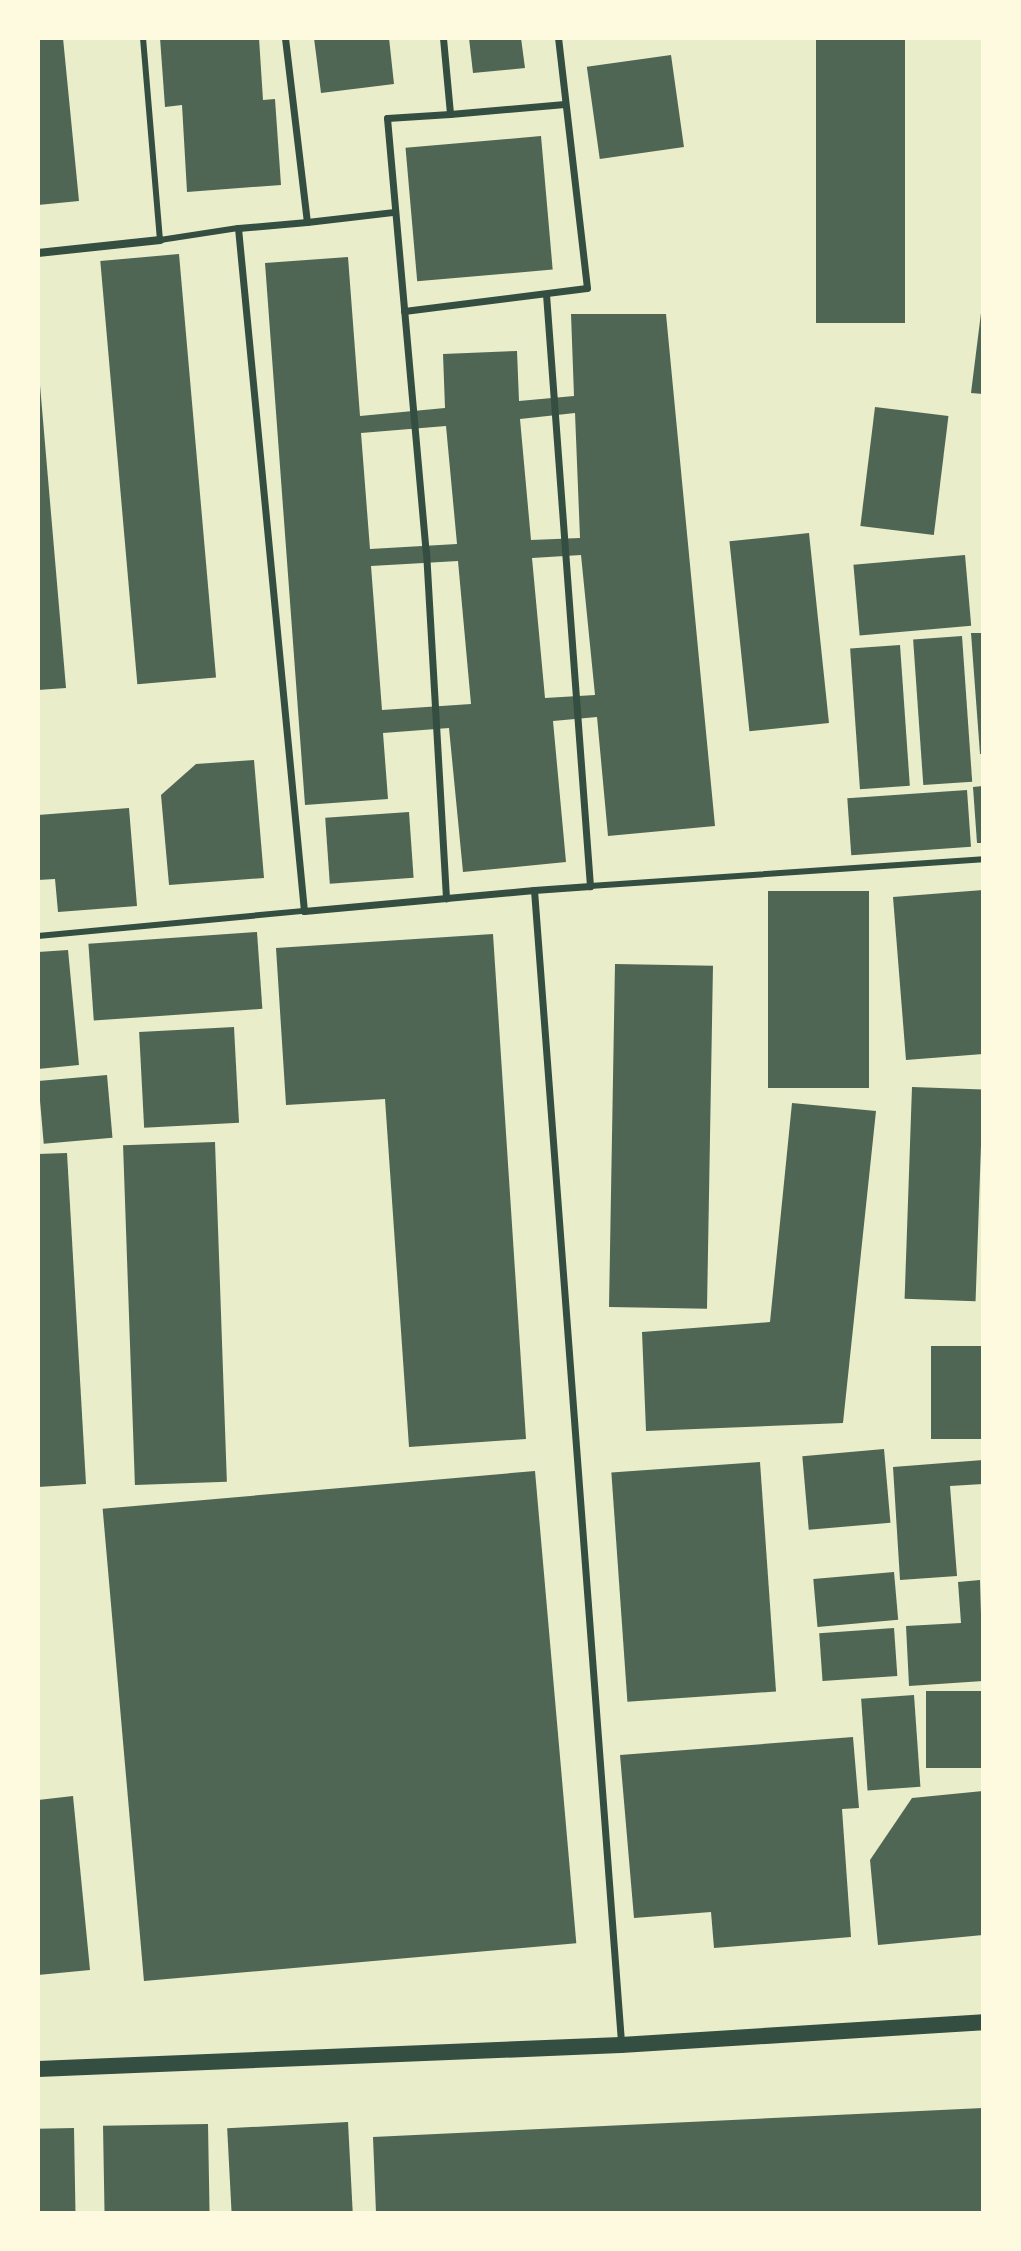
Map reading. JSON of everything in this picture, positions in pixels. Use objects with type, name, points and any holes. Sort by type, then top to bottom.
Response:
[{"type":"main road","points":[[38,2069],[621,2045],[983,2022]]},
{"type":"street","points":[[285,38],[307,222]]},
{"type":"street","points":[[443,38],[450,114]]},
{"type":"street","points":[[404,311],[587,288],[558,38]]},
{"type":"street","points":[[446,898],[426,551],[387,118],[565,104]]},
{"type":"street","points":[[394,212],[238,228],[304,911],[590,886],[546,294]]},
{"type":"street","points":[[38,253],[160,240]]},
{"type":"street","points":[[534,890],[621,2045]]},
{"type":"lane","points":[[143,38],[160,240],[238,228]]},
{"type":"lane","points":[[590,886],[983,859]]},
{"type":"lane","points":[[38,936],[304,911]]},
{"type":"building","points":[[38,38],[63,38],[79,201],[38,205]]},
{"type":"building","points":[[160,38],[259,38],[263,100],[275,99],[281,185],[187,192],[182,105],[165,107]]},
{"type":"building","points":[[314,38],[389,38],[394,84],[321,93]]},
{"type":"building","points":[[469,38],[521,38],[525,68],[473,73]]},
{"type":"building","points":[[816,38],[905,38],[905,323],[816,323]]},
{"type":"building","points":[[671,55],[684,147],[600,159],[587,67]]},
{"type":"building","points":[[541,136],[553,269],[417,281],[406,148]]},
{"type":"building","points":[[179,254],[216,677],[137,684],[100,261]]},
{"type":"building","points":[[348,257],[360,416],[445,408],[443,354],[517,351],[519,401],[574,396],[571,314],[666,314],[715,826],[608,836],[597,717],[553,721],[566,862],[463,872],[449,728],[383,733],[388,799],[305,805],[265,263]],"holes":[[[575,413],[580,538],[531,540],[520,419]],[[446,426],[457,544],[370,549],[361,433]],[[581,555],[595,695],[545,698],[532,558]],[[458,561],[471,704],[382,710],[371,566]]]},
{"type":"building","points":[[983,314],[983,394],[971,393]]},
{"type":"building","points":[[38,362],[66,688],[38,690]]},
{"type":"building","points":[[875,407],[948,416],[934,535],[860,526]]},
{"type":"building","points":[[809,533],[829,723],[749,731],[729,541]]},
{"type":"building","points":[[965,555],[971,626],[860,635],[853,565]]},
{"type":"building","points":[[971,633],[983,633],[983,754],[980,754]]},
{"type":"building","points":[[962,636],[972,782],[923,785],[913,639]]},
{"type":"building","points":[[900,645],[910,786],[860,789],[850,648]]},
{"type":"building","points":[[254,760],[264,878],[169,885],[161,795],[196,764]]},
{"type":"building","points":[[983,786],[983,843],[977,843],[973,787]]},
{"type":"building","points":[[967,790],[971,847],[851,855],[847,798]]},
{"type":"building","points":[[129,808],[137,906],[58,912],[55,879],[38,880],[38,815]]},
{"type":"building","points":[[409,812],[414,878],[330,884],[325,818]]},
{"type":"building","points":[[983,890],[983,1054],[906,1060],[893,897]]},
{"type":"building","points":[[768,891],[869,891],[869,1088],[768,1088]]},
{"type":"building","points":[[257,932],[262,1009],[94,1021],[88,944]]},
{"type":"building","points":[[493,934],[526,1439],[409,1447],[385,1099],[286,1105],[276,948]]},
{"type":"building","points":[[68,950],[79,1065],[38,1069],[38,952]]},
{"type":"building","points":[[615,964],[713,966],[707,1309],[609,1307]]},
{"type":"building","points":[[234,1027],[239,1123],[144,1128],[139,1032]]},
{"type":"building","points":[[107,1075],[112,1138],[44,1144],[38,1081]]},
{"type":"building","points":[[912,1087],[983,1089],[976,1301],[905,1299]]},
{"type":"building","points":[[792,1103],[876,1111],[843,1423],[646,1431],[642,1332],[770,1322]]},
{"type":"building","points":[[215,1142],[227,1482],[135,1485],[123,1145]]},
{"type":"building","points":[[67,1153],[86,1484],[38,1487],[38,1154]]},
{"type":"building","points":[[931,1346],[983,1346],[983,1439],[931,1439]]},
{"type":"building","points":[[884,1449],[890,1523],[809,1530],[802,1456]]},
{"type":"building","points":[[983,1460],[983,1484],[950,1486],[957,1576],[900,1580],[893,1467]]},
{"type":"building","points":[[760,1462],[776,1691],[627,1702],[611,1472]]},
{"type":"building","points":[[535,1471],[576,1943],[144,1981],[103,1509]]},
{"type":"building","points":[[894,1572],[898,1620],[817,1627],[813,1579]]},
{"type":"building","points":[[980,1580],[983,1681],[909,1686],[906,1626],[961,1623],[958,1582]]},
{"type":"building","points":[[894,1628],[897,1676],[823,1681],[819,1633]]},
{"type":"building","points":[[926,1691],[983,1691],[983,1768],[926,1768]]},
{"type":"building","points":[[914,1695],[920,1787],[868,1790],[861,1699]]},
{"type":"building","points":[[853,1737],[859,1808],[842,1809],[851,1937],[714,1948],[711,1912],[634,1918],[620,1755]]},
{"type":"building","points":[[983,1791],[983,1935],[878,1945],[870,1860],[912,1798]]},
{"type":"building","points":[[73,1796],[90,1970],[38,1975],[38,1800]]},
{"type":"building","points":[[983,2108],[983,2213],[376,2213],[373,2137]]},
{"type":"building","points":[[348,2122],[353,2213],[232,2213],[227,2128]]},
{"type":"building","points":[[208,2124],[210,2213],[105,2213],[103,2126]]},
{"type":"building","points":[[74,2128],[75,2213],[39,2213],[38,2129]]}]
